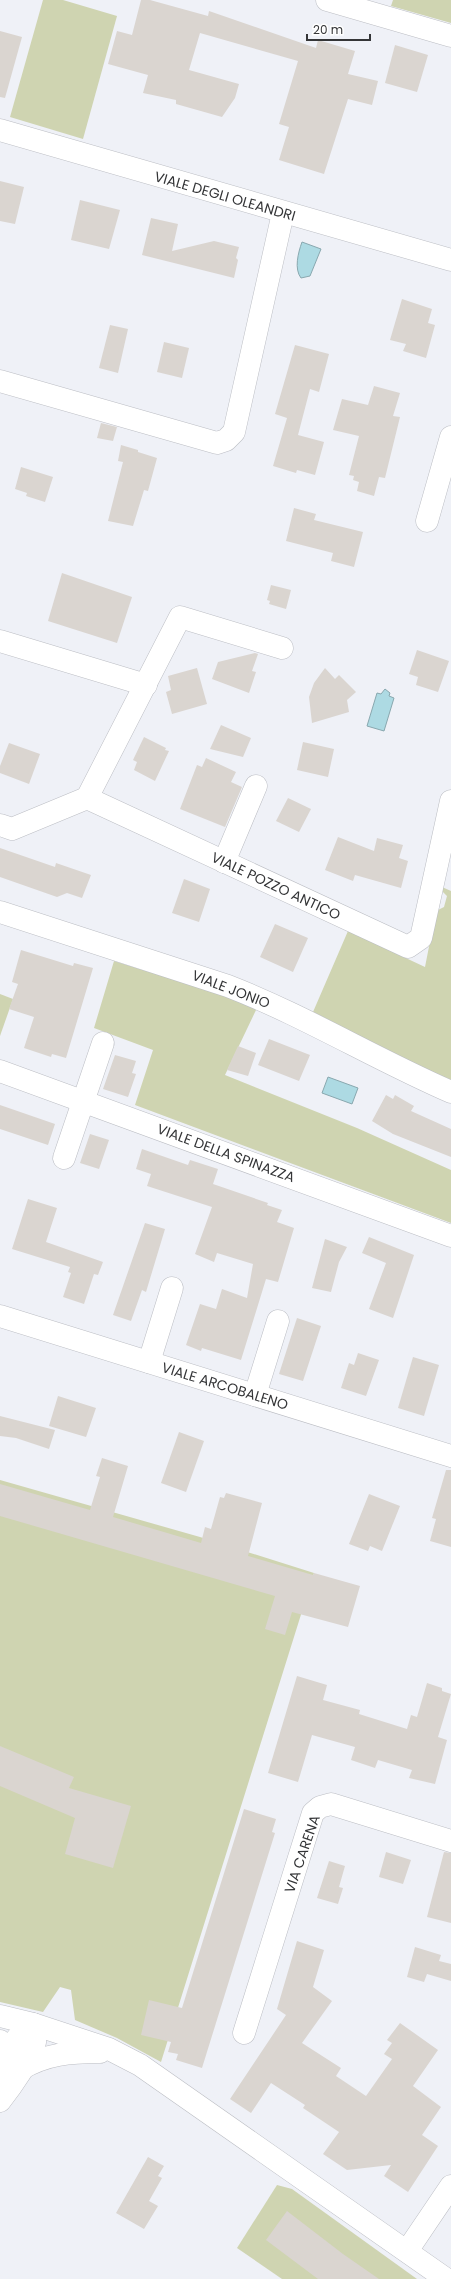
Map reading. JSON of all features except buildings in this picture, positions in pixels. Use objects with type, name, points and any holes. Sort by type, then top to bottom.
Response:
[{"type":"street","points":[[327,0],[451,36]]},
{"type":"street","name":"VIALE DEGLI OLEANDRI","points":[[0,130],[283,213],[451,260]]},
{"type":"street","points":[[0,381],[217,442],[226,440],[234,432],[283,213]]},
{"type":"street","points":[[427,521],[451,437]]},
{"type":"street","points":[[0,825],[12,829],[88,798],[180,617],[282,648]]},
{"type":"street","points":[[0,641],[146,685]]},
{"type":"street","points":[[224,862],[256,786]]},
{"type":"street","name":"VIALE POZZO ANTICO","points":[[88,798],[408,947],[421,938],[451,801]]},
{"type":"street","name":"VIALE JONIO","points":[[0,912],[254,996],[402,1071],[451,1092]]},
{"type":"street","points":[[64,1158],[102,1043]]},
{"type":"street","name":"VIALE DELLA SPINAZZA","points":[[0,1071],[451,1236]]},
{"type":"street","points":[[149,1362],[172,1288]]},
{"type":"street","name":"VIALE ARCOBALENO","points":[[0,1316],[451,1456]]},
{"type":"street","points":[[255,1396],[278,1321]]},
{"type":"street","name":"VIA CARENA","points":[[244,2034],[313,1813],[320,1807],[331,1804],[451,1841]]},
{"type":"street","points":[[0,2016],[33,2024],[115,2053],[140,2065],[446,2279]]},
{"type":"street","points":[[0,2101],[11,2044],[19,2033],[33,2024]]},
{"type":"street","points":[[7,2062],[38,2060],[57,2054],[115,2053]]},
{"type":"street","points":[[407,2252],[451,2186]]},
{"type":"green space","points":[[43,0],[63,0],[117,16],[83,139],[10,117]]},
{"type":"green space","points":[[393,0],[451,0],[451,23],[391,6]]},
{"type":"green space","points":[[442,887],[451,891],[451,1080],[408,1061],[313,1012],[348,931],[425,967],[436,911],[444,907],[447,896],[441,890]]},
{"type":"green space","points":[[114,961],[207,990],[257,1008],[225,1075],[357,1128],[451,1170],[451,1223],[135,1105],[153,1050],[94,1028]]},
{"type":"green space","points":[[0,994],[13,999],[0,1036]]},
{"type":"green space","points":[[0,1480],[200,1537],[314,1573],[161,2062],[117,2038],[75,2020],[71,1990],[60,1987],[43,2012],[0,2002]]},
{"type":"green space","points":[[277,2185],[292,2189],[417,2279],[282,2279],[237,2248]]},
{"type":"water","points":[[302,242],[321,249],[310,276],[301,278],[297,266]]},
{"type":"water","points":[[385,689],[390,693],[389,696],[394,698],[384,731],[367,726],[377,693],[381,694]]},
{"type":"water","points":[[328,1077],[358,1088],[352,1104],[322,1093]]}]
